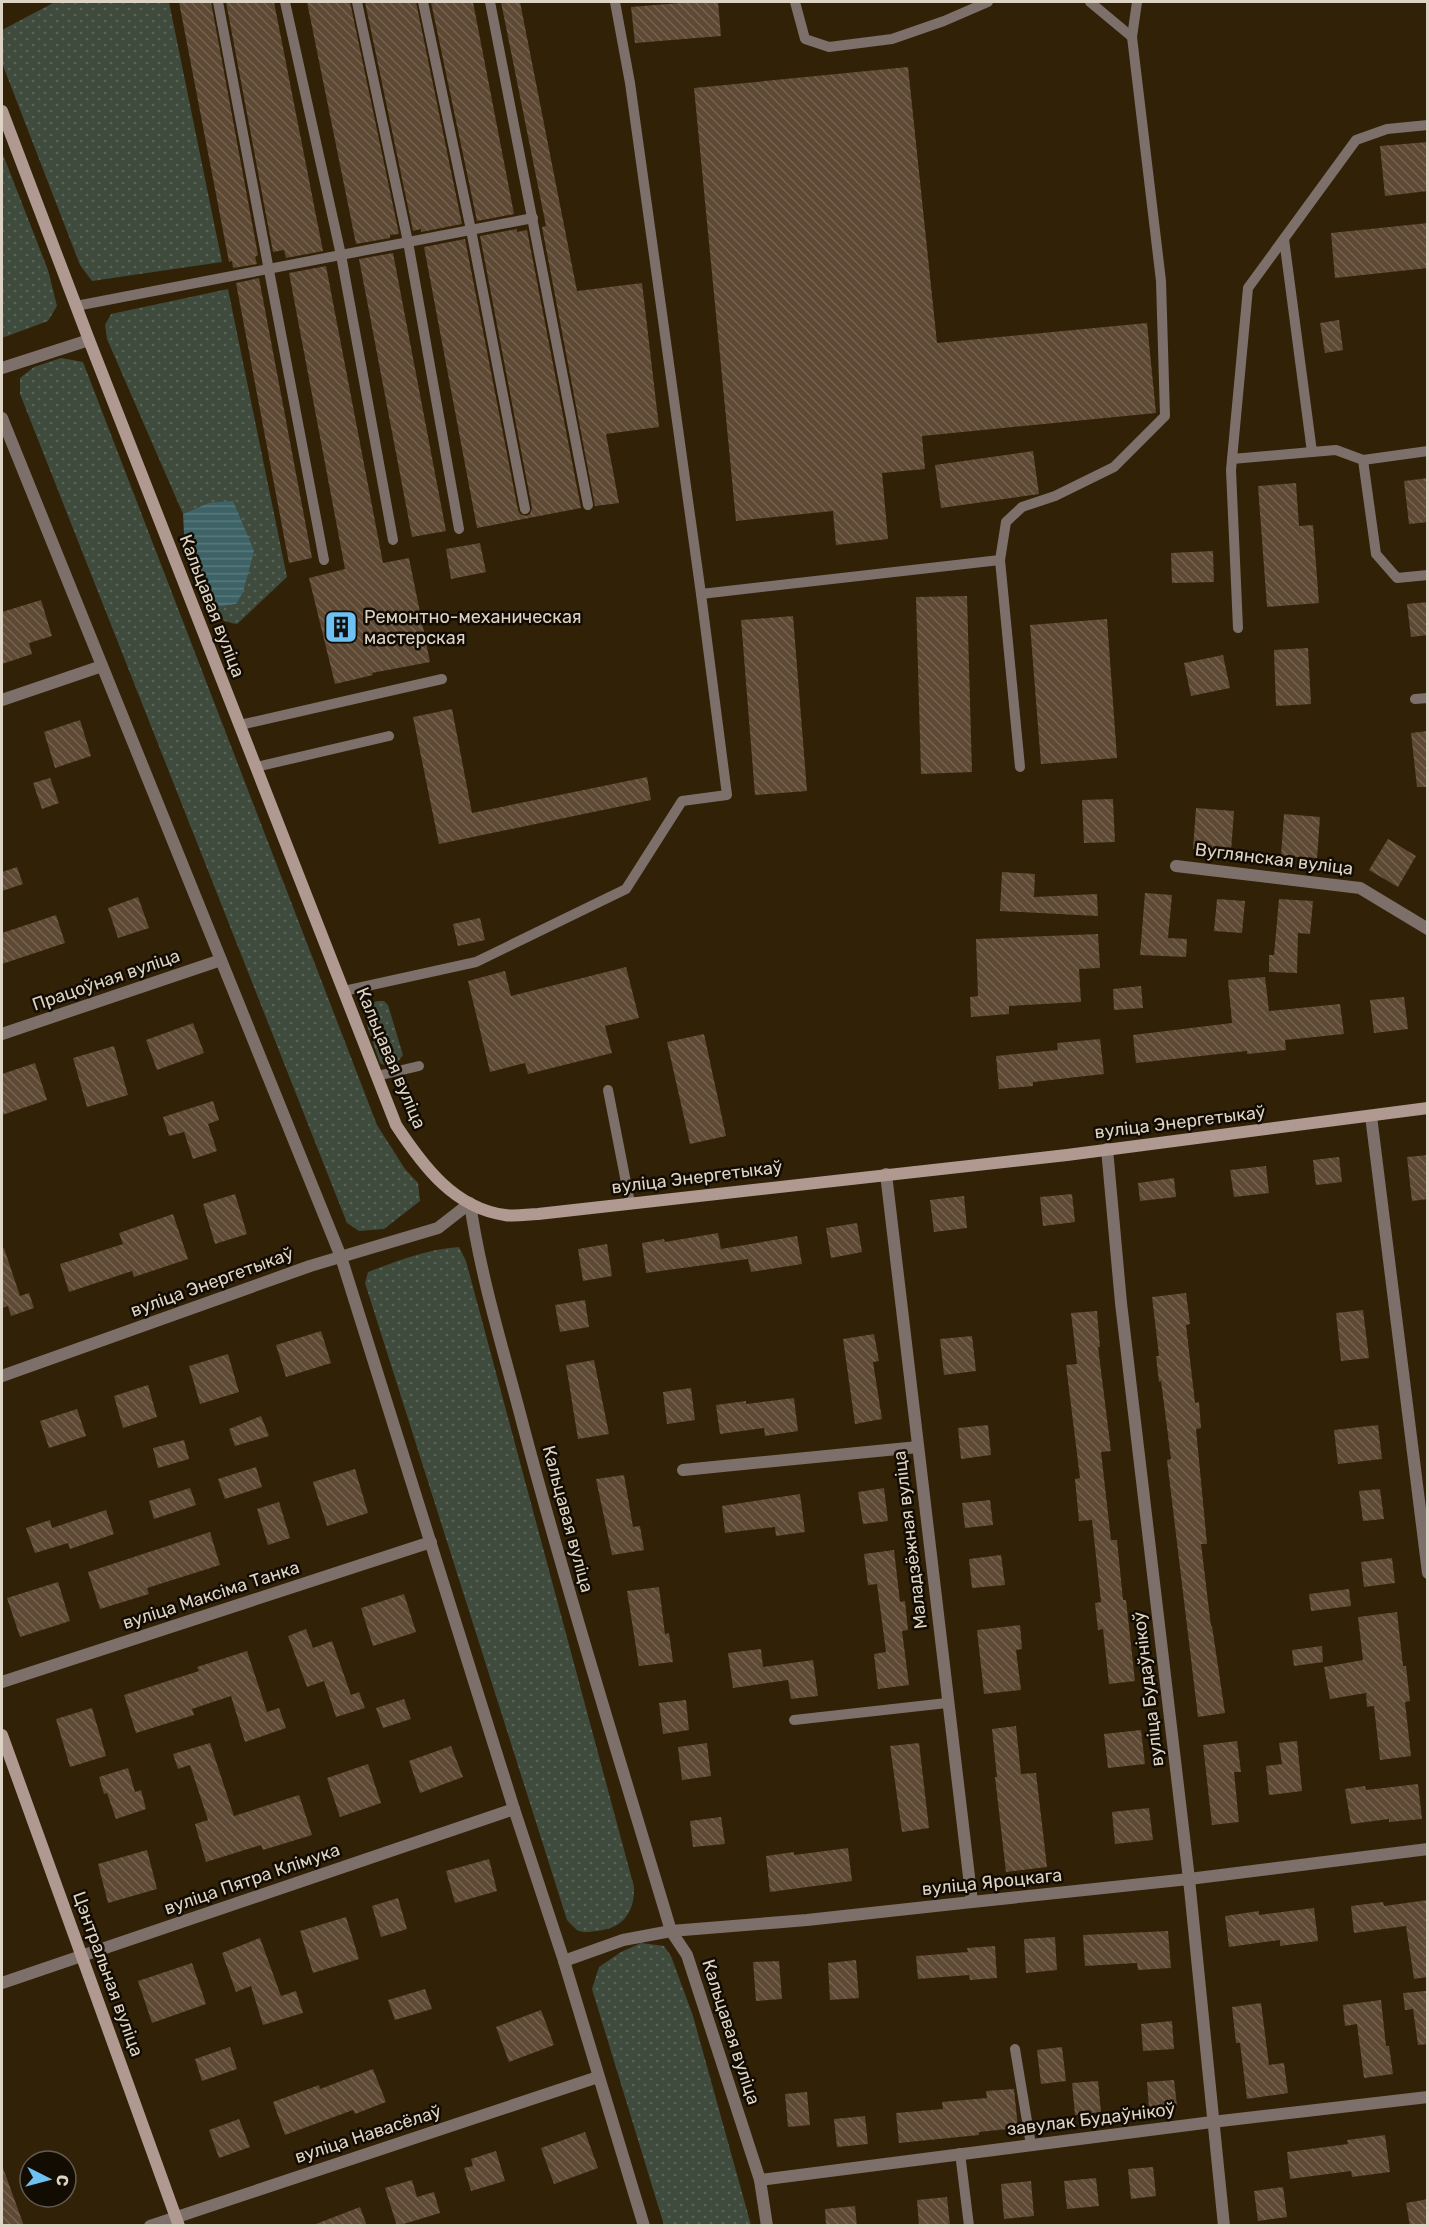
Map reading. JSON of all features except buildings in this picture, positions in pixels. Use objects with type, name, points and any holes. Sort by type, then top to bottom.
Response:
[{"type":"street","name":"Кальцавая вуліца","points":[[2,111],[89,340],[396,1125],[414,1153],[448,1191],[470,1203],[474,1233],[557,1553],[671,1931],[687,1955],[760,2180],[767,2226]]},
{"type":"street","points":[[2,368],[89,340]]},
{"type":"street","points":[[2,418],[342,1257],[514,1809],[564,1961],[644,2226]]},
{"type":"street","points":[[2,700],[102,666]]},
{"type":"street","name":"Вуглянская вуліца","points":[[1176,866],[1359,888],[1428,929]]},
{"type":"street","name":"Працоўная вуліца","points":[[2,1034],[221,960]]},
{"type":"street","name":"вуліца Энергетыкаў","points":[[2,1376],[342,1257],[438,1228],[470,1203],[507,1215],[630,1203],[1107,1149],[1428,1108]]},
{"type":"street","points":[[1371,1116],[1428,1573]]},
{"type":"street","name":"вуліца Будаўнікоў","points":[[1107,1149],[1121,1303],[1189,1879],[1224,2226]]},
{"type":"street","name":"Маладзёжная вуліца","points":[[886,1174],[972,1902]]},
{"type":"street","points":[[683,1470],[918,1447]]},
{"type":"street","name":"вуліца Максіма Танка","points":[[2,1682],[431,1542]]},
{"type":"street","name":"Цэнтральная вуліца","points":[[2,1735],[178,2221]]},
{"type":"street","name":"вуліца Пятра Клімука","points":[[2,1983],[514,1809]]},
{"type":"street","name":"вуліца Яроцкага","points":[[564,1961],[623,1940],[671,1931],[807,1920],[1189,1879],[1428,1849]]},
{"type":"street","name":"вуліца Навасёлаў","points":[[150,2226],[178,2221],[598,2078]]},
{"type":"street","name":"завулак Будаўнікоў","points":[[760,2180],[960,2153],[1428,2097]]},
{"type":"lane","points":[[218,2],[324,560]]},
{"type":"lane","points":[[285,2],[341,255],[393,540]]},
{"type":"lane","points":[[357,2],[408,242],[459,529]]},
{"type":"lane","points":[[423,2],[471,230],[525,509]]},
{"type":"lane","points":[[490,2],[588,505]]},
{"type":"lane","points":[[344,991],[476,962],[626,889],[682,801],[727,795],[630,83],[615,2]]},
{"type":"lane","points":[[795,2],[805,39],[829,46],[892,39],[944,21],[987,2]]},
{"type":"lane","points":[[1090,2],[1132,37]]},
{"type":"lane","points":[[1020,767],[1000,560],[1006,522],[1022,507],[1055,496],[1114,466],[1165,416],[1161,281],[1132,37],[1137,2]]},
{"type":"lane","points":[[1238,628],[1232,459],[1248,288],[1356,140],[1387,129],[1428,125]]},
{"type":"lane","points":[[76,306],[533,218]]},
{"type":"lane","points":[[1284,238],[1312,452]]},
{"type":"lane","points":[[1232,459],[1336,450],[1363,460],[1428,451]]},
{"type":"lane","points":[[1363,460],[1376,554],[1397,578],[1428,575]]},
{"type":"lane","points":[[701,594],[1000,560]]},
{"type":"lane","points":[[240,725],[442,679]]},
{"type":"lane","points":[[1415,699],[1428,698]]},
{"type":"lane","points":[[256,767],[389,736]]},
{"type":"lane","points":[[377,1076],[419,1066]]},
{"type":"lane","points":[[608,1090],[630,1203]]},
{"type":"lane","points":[[794,1720],[947,1703]]},
{"type":"lane","points":[[1015,2049],[1031,2145]]},
{"type":"lane","points":[[960,2153],[969,2226]]},
{"type":"green space","points":[[55,2],[169,2],[222,262],[92,281],[80,265],[2,63],[2,30]]},
{"type":"green space","points":[[2,152],[48,270],[57,306],[48,321],[2,338]]},
{"type":"green space","points":[[228,289],[287,577],[237,624],[222,620],[213,608],[236,604],[208,503],[183,514],[107,339],[105,325],[111,314]]},
{"type":"green space","points":[[61,358],[83,362],[377,1125],[405,1169],[418,1183],[420,1201],[384,1229],[359,1231],[347,1223],[20,394],[20,378],[34,367]]},
{"type":"green space","points":[[384,1001],[388,1005],[403,1055],[396,1064],[386,1066],[380,1063],[367,1025],[366,1010],[372,1003]]},
{"type":"green space","points":[[459,1247],[466,1261],[634,1887],[632,1904],[626,1918],[605,1930],[581,1932],[567,1920],[365,1283],[368,1272],[424,1253]]},
{"type":"green space","points":[[641,1943],[664,1946],[671,1956],[693,2016],[751,2225],[664,2225],[592,1989],[599,1967],[621,1952]]},
{"type":"water","points":[[233,501],[254,551],[243,592],[236,604],[213,608],[184,534],[183,514],[208,503]]},
{"type":"place","name":"Ремонтно-механическая мастерская","points":[[341,627]]}]
